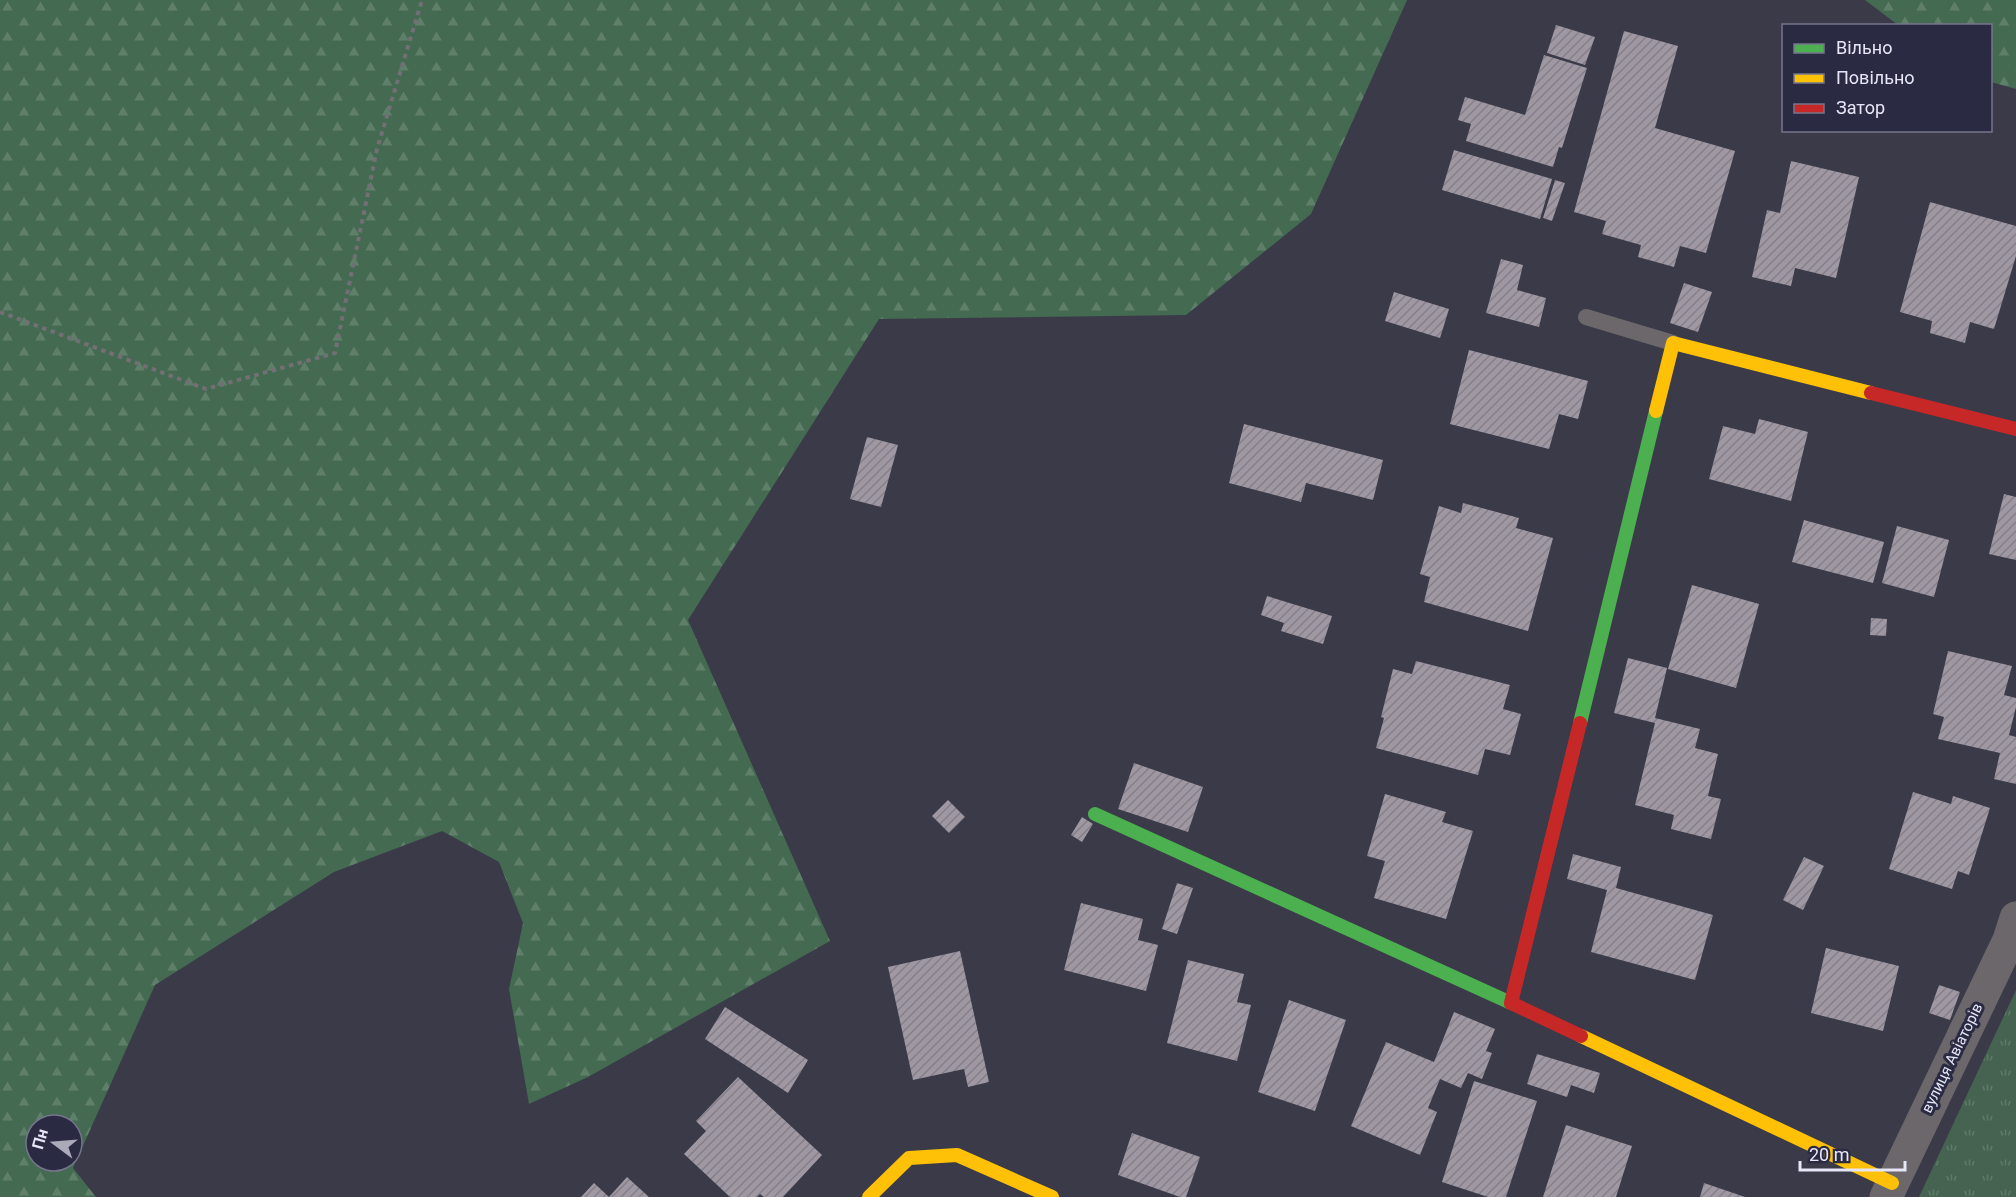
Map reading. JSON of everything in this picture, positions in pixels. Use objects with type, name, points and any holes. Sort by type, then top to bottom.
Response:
[{"type":"street","points":[[1511,1003],[1673,343],[2016,429]]},
{"type":"street","points":[[1095,814],[1511,1003],[1889,1190]]},
{"type":"street","name":"вулиця Авіаторів","points":[[1889,1190],[2009,940],[2016,918]]},
{"type":"street","points":[[868,1197],[909,1158],[957,1155],[1052,1197]]},
{"type":"lane","points":[[1586,317],[1673,343]]},
{"type":"path","points":[[0,312],[206,389],[335,353],[377,149],[422,0]]},
{"type":"green space","points":[[0,0],[1407,0],[1311,214],[1186,315],[879,319],[688,620],[830,941],[588,1077],[529,1104],[509,989],[523,923],[499,862],[442,831],[334,872],[155,985],[84,1143],[84,1113],[24,1113],[24,1173],[77,1173],[96,1197],[0,1197]]},
{"type":"green space","points":[[1865,0],[2016,0],[2016,89],[1992,82],[1992,24],[1897,24]]},
{"type":"green space","points":[[2016,990],[2016,1197],[1919,1197]]},
{"type":"building","points":[[1556,25],[1595,37],[1585,65],[1547,53]]},
{"type":"building","points":[[1624,31],[1678,46],[1655,128],[1735,151],[1706,253],[1680,246],[1674,267],[1638,257],[1641,245],[1602,234],[1606,221],[1574,212]]},
{"type":"building","points":[[1544,55],[1587,68],[1562,148],[1559,147],[1553,167],[1466,141],[1471,124],[1458,120],[1465,97],[1525,115]]},
{"type":"building","points":[[1454,150],[1552,179],[1540,219],[1442,190]]},
{"type":"building","points":[[1791,161],[1859,177],[1836,278],[1795,268],[1791,286],[1752,277],[1767,210],[1780,213]]},
{"type":"building","points":[[1555,180],[1565,183],[1552,221],[1543,218]]},
{"type":"building","points":[[1930,202],[2016,226],[2016,256],[1994,329],[1970,322],[1965,343],[1930,333],[1932,321],[1900,312]]},
{"type":"building","points":[[1501,259],[1523,265],[1517,290],[1546,298],[1539,327],[1486,313]]},
{"type":"building","points":[[1684,283],[1712,292],[1698,332],[1670,323]]},
{"type":"building","points":[[1394,292],[1449,309],[1440,338],[1385,321]]},
{"type":"building","points":[[1469,350],[1588,381],[1578,419],[1559,414],[1549,449],[1450,424]]},
{"type":"building","points":[[1759,419],[1808,432],[1791,501],[1709,479],[1723,426],[1755,434]]},
{"type":"building","points":[[1244,424],[1383,460],[1373,500],[1306,483],[1301,502],[1229,483]]},
{"type":"building","points":[[867,437],[898,445],[881,507],[850,499]]},
{"type":"building","points":[[2004,494],[2016,497],[2016,560],[1989,554]]},
{"type":"building","points":[[1463,503],[1519,518],[1516,528],[1553,538],[1528,631],[1424,602],[1430,577],[1420,574],[1439,506],[1461,513]]},
{"type":"building","points":[[1804,520],[1884,542],[1873,583],[1792,562]]},
{"type":"building","points":[[1897,526],[1949,540],[1934,597],[1882,583]]},
{"type":"building","points":[[1692,585],[1759,604],[1736,688],[1668,669]]},
{"type":"building","points":[[1267,596],[1332,616],[1323,644],[1281,631],[1284,623],[1261,615]]},
{"type":"building","points":[[1871,618],[1887,619],[1886,636],[1870,635]]},
{"type":"building","points":[[1948,651],[2012,666],[2004,695],[2016,698],[2009,735],[2016,737],[2016,784],[1994,779],[2000,753],[1938,739],[1944,717],[1933,714]]},
{"type":"building","points":[[1628,658],[1667,668],[1655,718],[1700,729],[1695,748],[1718,754],[1708,796],[1721,799],[1711,839],[1671,829],[1674,815],[1635,805],[1655,723],[1614,713]]},
{"type":"building","points":[[1416,661],[1510,685],[1503,709],[1521,714],[1510,755],[1485,749],[1478,775],[1376,748],[1393,669],[1412,674]]},
{"type":"building","points":[[1134,763],[1203,787],[1188,832],[1118,809]]},
{"type":"building","points":[[1913,792],[1951,804],[1953,796],[1990,808],[1969,875],[1958,871],[1952,889],[1889,869]]},
{"type":"building","points":[[1385,794],[1446,812],[1442,822],[1473,831],[1446,919],[1374,898],[1385,861],[1367,856]]},
{"type":"building","points":[[948,800],[965,817],[949,833],[932,816]]},
{"type":"building","points":[[1082,817],[1093,824],[1082,842],[1071,835]]},
{"type":"building","points":[[1573,854],[1621,867],[1616,888],[1713,915],[1695,980],[1591,952],[1607,890],[1567,879]]},
{"type":"building","points":[[1804,857],[1824,866],[1803,910],[1783,900]]},
{"type":"building","points":[[1177,883],[1193,888],[1177,934],[1162,929]]},
{"type":"building","points":[[1081,903],[1143,919],[1138,940],[1158,945],[1146,991],[1064,970]]},
{"type":"building","points":[[1826,948],[1899,966],[1883,1031],[1811,1013]]},
{"type":"building","points":[[960,951],[989,1082],[968,1087],[964,1069],[913,1080],[888,967]]},
{"type":"building","points":[[1188,960],[1244,974],[1237,1002],[1251,1005],[1237,1061],[1167,1043]]},
{"type":"building","points":[[1939,985],[1960,992],[1950,1020],[1929,1013]]},
{"type":"building","points":[[1289,1000],[1346,1020],[1315,1111],[1258,1092]]},
{"type":"building","points":[[725,1007],[808,1060],[788,1093],[705,1039]]},
{"type":"building","points":[[1454,1012],[1495,1029],[1486,1051],[1492,1053],[1482,1079],[1468,1073],[1461,1088],[1440,1079],[1428,1108],[1437,1112],[1420,1155],[1351,1126],[1386,1042],[1434,1062]]},
{"type":"building","points":[[1537,1054],[1600,1073],[1594,1093],[1571,1085],[1567,1097],[1527,1084]]},
{"type":"building","points":[[738,1077],[822,1155],[783,1197],[764,1197],[760,1194],[757,1197],[730,1197],[684,1154],[706,1131],[696,1121]]},
{"type":"building","points":[[1474,1081],[1537,1101],[1506,1197],[1488,1197],[1442,1182]]},
{"type":"building","points":[[1566,1125],[1632,1146],[1616,1197],[1543,1197]]},
{"type":"building","points":[[1132,1133],[1200,1157],[1186,1197],[1180,1197],[1118,1175]]},
{"type":"building","points":[[627,1177],[649,1197],[609,1197]]},
{"type":"building","points":[[594,1183],[609,1197],[581,1197]]},
{"type":"building","points":[[1704,1183],[1745,1197],[1700,1197]]},
{"type":"traffic: fast","points":[[1580,723],[1656,411]]},
{"type":"traffic: fast","points":[[1095,814],[1511,1003]]},
{"type":"traffic: slow","points":[[1656,411],[1673,343],[1871,393]]},
{"type":"traffic: slow","points":[[1581,1036],[1892,1183]]},
{"type":"traffic: slow","points":[[869,1197],[909,1158],[957,1155],[1052,1197]]},
{"type":"traffic: jam","points":[[1871,393],[2016,429]]},
{"type":"traffic: jam","points":[[1580,723],[1511,1003],[1581,1036]]}]
